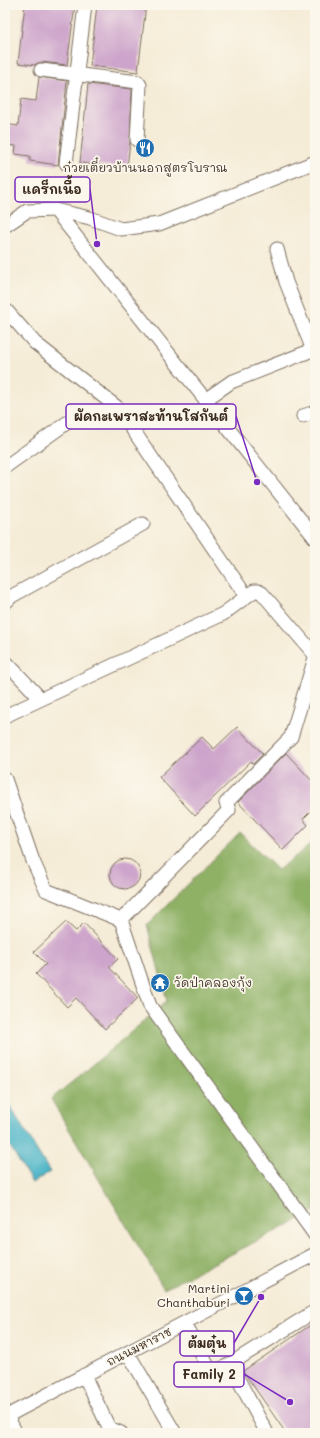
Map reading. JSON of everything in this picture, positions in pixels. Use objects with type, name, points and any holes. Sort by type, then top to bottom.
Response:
[{"type":"street","points":[[66,163],[84,5]]},
{"type":"street","points":[[41,70],[135,81],[139,83],[137,140]]},
{"type":"street","points":[[5,226],[27,211],[55,210],[90,218],[121,229],[159,224],[315,162]]},
{"type":"street","points":[[55,210],[315,538]]},
{"type":"street","points":[[205,400],[231,382],[314,350],[286,282],[277,249]]},
{"type":"street","points":[[5,309],[35,343],[118,408],[246,596]]},
{"type":"street","points":[[5,467],[68,422]]},
{"type":"street","points":[[5,603],[12,596],[143,524]]},
{"type":"street","points":[[5,716],[223,614],[254,591],[262,593],[315,657],[291,736],[226,803],[229,810],[121,920]]},
{"type":"street","points":[[5,661],[41,699]]},
{"type":"street","points":[[5,779],[33,861],[46,890],[121,920],[150,1006],[315,1236]]},
{"type":"street","name":"ถนนมหาราช","points":[[6,1417],[315,1254]]},
{"type":"street","points":[[185,1323],[211,1372],[215,1373],[315,1311]]},
{"type":"street","points":[[128,1353],[175,1433]]},
{"type":"street","points":[[230,1364],[267,1433]]},
{"type":"street","points":[[84,1375],[109,1428],[121,1433]]},
{"type":"street","points":[[6,1417],[16,1433]]},
{"type":"green space","points":[[240,833],[278,870],[315,841],[315,1211],[164,1289],[51,1099],[167,1001],[147,925]]},
{"type":"water","points":[[5,1098],[50,1172],[32,1183],[5,1138]]},
{"type":"building","points":[[25,5],[75,5],[67,65],[42,62],[34,65],[18,63]]},
{"type":"building","points":[[97,5],[146,5],[138,72],[90,66]]},
{"type":"building","points":[[39,77],[67,81],[58,165],[30,161],[30,156],[15,154],[16,146],[5,145],[5,124],[18,126],[21,99],[36,101]]},
{"type":"building","points":[[88,84],[132,89],[130,142],[127,168],[80,163]]},
{"type":"building","points":[[237,727],[263,754],[253,764],[251,761],[195,816],[159,777],[202,737],[214,749]]},
{"type":"building","points":[[286,753],[315,784],[315,807],[303,819],[308,825],[283,850],[238,802]]},
{"type":"building","points":[[125,859],[136,863],[140,874],[136,885],[125,889],[114,885],[110,874],[114,863]]},
{"type":"building","points":[[66,922],[76,931],[84,923],[118,959],[109,967],[138,998],[105,1029],[76,998],[67,1007],[36,974],[46,964],[34,952]]},
{"type":"building","points":[[315,1322],[315,1433],[286,1433],[243,1371]]},
{"type":"place","name":"ก๋วยเตี๋ยวบ้านนอกสูตรโบราณ","points":[[145,148]]},
{"type":"place","name":"แดร็กเนื้อ","points":[[97,244]]},
{"type":"place","name":"ผัดกะเพราสะท้านโสกันต์","points":[[257,482]]},
{"type":"place","name":"วัดป่าคลองกุ้ง","points":[[160,983]]},
{"type":"place","name":"Martini Chanthaburi","points":[[244,1296]]},
{"type":"place","name":"ต้มตุ๋น","points":[[261,1297]]},
{"type":"place","name":"Family 2","points":[[290,1402]]}]
